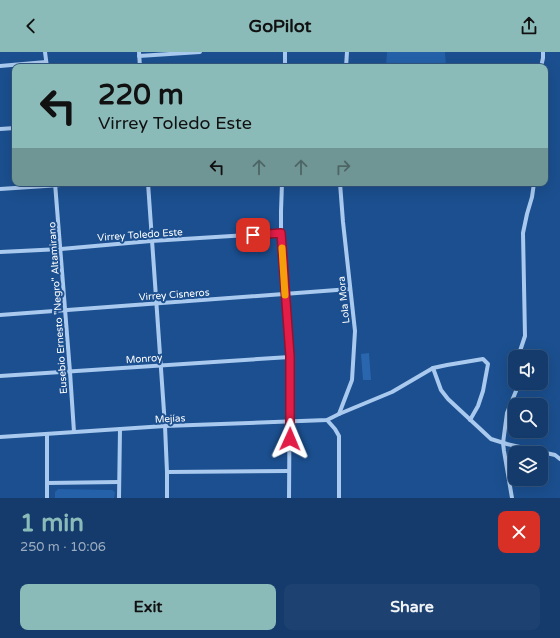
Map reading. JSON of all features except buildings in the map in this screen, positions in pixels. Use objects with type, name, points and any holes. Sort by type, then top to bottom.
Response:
[{"type":"street","points":[[45,52],[46,64]]},
{"type":"street","points":[[140,64],[139,54],[200,52]]},
{"type":"street","points":[[285,52],[285,64]]},
{"type":"street","points":[[346,64],[347,52]]},
{"type":"street","points":[[542,64],[543,52]]},
{"type":"street","points":[[0,66],[12,65]]},
{"type":"street","points":[[0,129],[12,128]]},
{"type":"street","points":[[0,189],[33,186]]},
{"type":"street","name":"Eusebio Ernesto \"Negro\" Altamirano","points":[[55,186],[74,432]]},
{"type":"street","points":[[148,186],[165,426],[167,498]]},
{"type":"street","points":[[282,186],[281,233],[290,356],[289,498]]},
{"type":"street","name":"Lola Mora","points":[[338,414],[352,380],[355,331],[340,186]]},
{"type":"street","points":[[521,350],[524,341],[523,233],[534,186]]},
{"type":"street","name":"Virrey Toledo Este","points":[[0,252],[281,233]]},
{"type":"street","name":"Virrey Cisneros","points":[[0,315],[350,289]]},
{"type":"street","name":"Monroy","points":[[0,376],[290,356]]},
{"type":"street","name":"Mejías","points":[[0,437],[165,426],[327,420],[392,392],[433,368],[482,359],[488,364],[483,391],[478,406],[470,420]]},
{"type":"street","points":[[433,368],[441,390],[448,399],[491,439],[555,455],[560,460]]},
{"type":"street","points":[[512,498],[503,443],[507,413],[516,390]]},
{"type":"street","points":[[327,420],[339,436],[339,498]]},
{"type":"street","points":[[119,498],[120,429]]},
{"type":"street","points":[[47,434],[47,498]]},
{"type":"street","points":[[167,472],[288,471]]},
{"type":"street","points":[[47,484],[119,482]]},
{"type":"shaded area","points":[[387,52],[445,52],[446,64],[386,64]]},
{"type":"shaded area","points":[[58,489],[112,490],[115,492],[114,498],[55,498],[55,492]]},
{"type":"slow traffic","points":[[282,248],[285,295]]},
{"type":"route","points":[[253,235],[281,233],[290,356],[290,439]]}]
